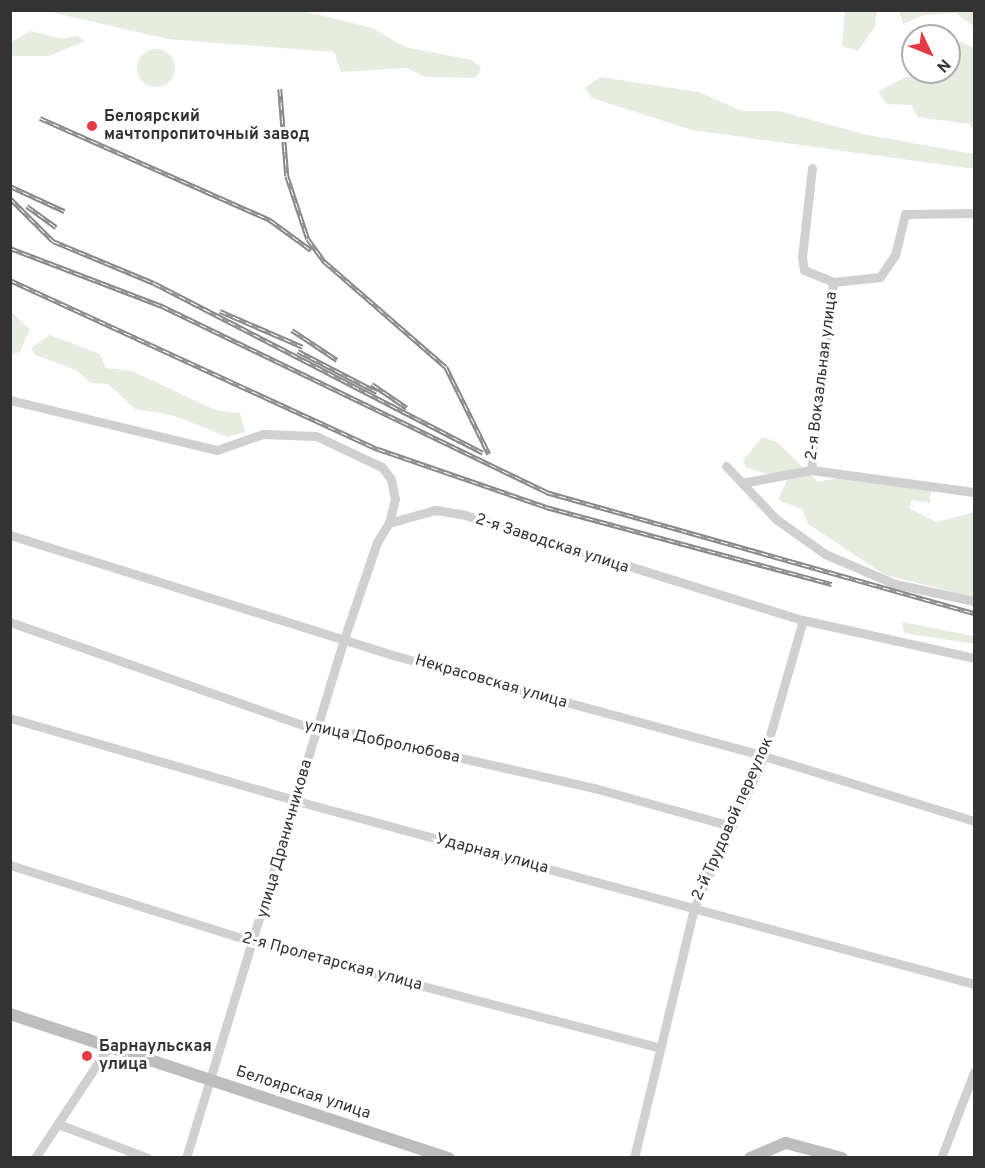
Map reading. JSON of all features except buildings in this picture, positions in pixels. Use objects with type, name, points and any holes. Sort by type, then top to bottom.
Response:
[{"type":"street","points":[[812,168],[803,264],[810,274],[833,282],[880,278],[895,255],[905,214],[975,213]]},
{"type":"street","name":"2-я Вокзальная улица","points":[[811,470],[833,282]]},
{"type":"street","points":[[10,400],[217,450],[263,434],[316,436],[382,467],[391,479],[395,499],[389,523]]},
{"type":"street","points":[[726,466],[776,519],[825,554],[895,584],[975,602]]},
{"type":"street","name":"2-я Вокзальная улица","points":[[742,483],[811,470],[975,492]]},
{"type":"street","name":"2-я Заводская улица","points":[[389,523],[435,510],[465,515],[803,621],[975,658]]},
{"type":"street","name":"улица Драничникова","points":[[186,1158],[207,1080],[254,942],[344,639],[377,542],[389,523]]},
{"type":"street","name":"Некрасовская улица","points":[[10,535],[344,639],[764,756],[975,821]]},
{"type":"street","name":"2-й Трудовой переулок","points":[[634,1158],[657,1047],[694,908],[728,825],[764,756],[803,621]]},
{"type":"street","name":"улица Добролюбова","points":[[10,622],[316,730],[328,728],[594,788],[728,825]]},
{"type":"street","name":"Ударная улица","points":[[10,718],[297,801],[975,984]]},
{"type":"street","name":"2-я Пролетарская улица","points":[[10,865],[254,942],[657,1047]]},
{"type":"street","name":"Белоярская улица","points":[[10,1014],[449,1158]]},
{"type":"street","points":[[34,1158],[109,1046]]},
{"type":"street","points":[[941,1158],[975,1072]]},
{"type":"street","points":[[58,1124],[148,1158]]},
{"type":"street","points":[[750,1158],[786,1143],[842,1158]]},
{"type":"shaded area","points":[[46,11],[304,11],[372,28],[405,47],[472,60],[481,68],[476,78],[426,77],[406,68],[341,72],[334,52],[168,39]]},
{"type":"shaded area","points":[[845,11],[877,11],[875,26],[858,51],[842,46]]},
{"type":"shaded area","points":[[899,11],[974,11],[974,27],[956,13],[924,15],[903,24]]},
{"type":"shaded area","points":[[31,31],[62,39],[77,36],[85,41],[49,56],[11,56],[11,42]]},
{"type":"shaded area","points":[[961,42],[974,48],[974,130],[969,124],[918,117],[911,105],[887,104],[878,92],[901,79],[901,84],[961,84]]},
{"type":"shaded area","points":[[156,49],[170,54],[175,68],[170,82],[156,87],[142,82],[137,68],[142,54]]},
{"type":"shaded area","points":[[600,77],[699,92],[742,111],[779,111],[863,134],[974,154],[974,169],[692,130],[592,98],[585,88]]},
{"type":"shaded area","points":[[11,312],[30,329],[20,352],[11,354]]},
{"type":"shaded area","points":[[50,335],[100,354],[106,368],[132,371],[215,410],[240,413],[245,432],[228,437],[172,415],[135,409],[108,384],[91,383],[76,370],[35,355],[31,348]]},
{"type":"shaded area","points":[[762,437],[777,442],[818,482],[841,477],[931,491],[930,503],[912,500],[909,508],[937,522],[974,512],[974,597],[885,575],[808,524],[802,509],[778,500],[787,480],[747,468],[743,461]]},
{"type":"shaded area","points":[[902,622],[974,636],[974,644],[904,633]]},
{"type":"railway","points":[[280,89],[287,176],[308,239],[325,262],[446,367],[489,454]]},
{"type":"railway","points":[[40,118],[270,220],[311,250]]},
{"type":"railway","points":[[10,186],[64,211]]},
{"type":"railway","points":[[10,198],[53,241],[154,283],[483,453]]},
{"type":"railway","points":[[27,206],[56,227]]},
{"type":"railway","points":[[10,248],[162,306],[546,492],[974,613]]},
{"type":"railway","points":[[10,280],[378,449],[546,507],[832,584]]},
{"type":"railway","points":[[220,311],[303,347]]},
{"type":"railway","points":[[292,330],[337,360]]},
{"type":"railway","points":[[298,351],[377,392]]},
{"type":"railway","points":[[372,384],[407,408]]},
{"type":"place","name":"Белоярский мачтопропиточный завод","points":[[92,126]]},
{"type":"place","name":"Барнаульская улица","points":[[87,1056]]}]
